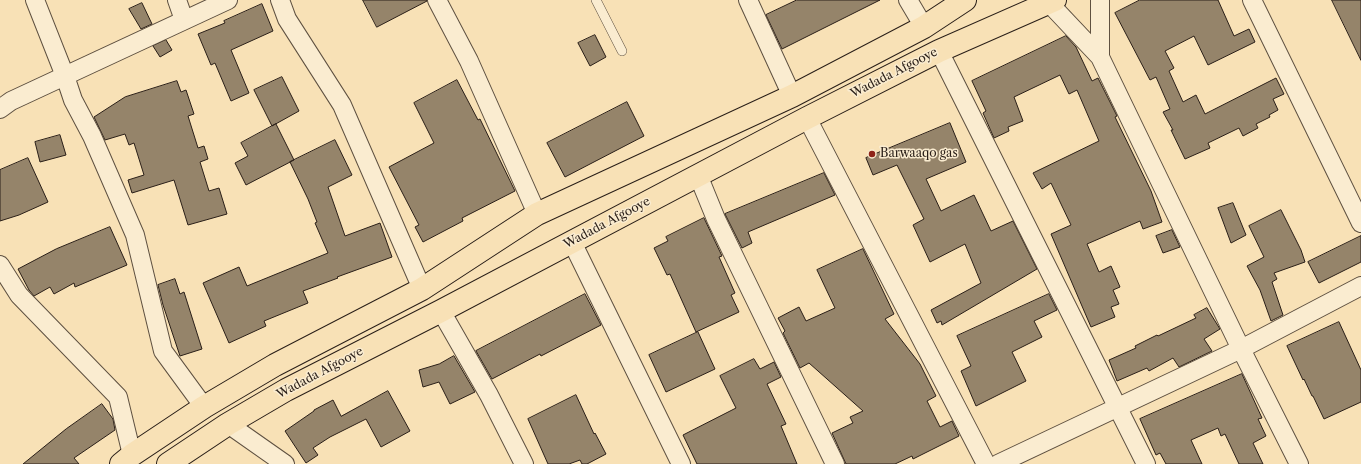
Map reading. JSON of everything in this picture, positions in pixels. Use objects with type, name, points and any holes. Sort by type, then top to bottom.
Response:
[{"type":"highway","points":[[126,460],[204,407],[275,365],[422,289],[537,214],[792,96],[924,26],[965,0]]},
{"type":"highway","name":"Wadada Afgooye","points":[[168,464],[228,424],[286,390],[939,50],[1050,1]]},
{"type":"street","points":[[35,0],[73,100],[92,136],[135,235],[163,350],[204,407]]},
{"type":"street","points":[[177,0],[184,20]]},
{"type":"street","points":[[0,109],[11,101],[228,0]]},
{"type":"street","points":[[280,0],[287,19],[342,105],[422,289]]},
{"type":"street","points":[[437,0],[469,61],[537,214]]},
{"type":"street","points":[[748,0],[792,96]]},
{"type":"street","points":[[908,0],[924,26]]},
{"type":"street","points":[[1100,0],[1100,57]]},
{"type":"street","points":[[1252,0],[1361,223]]},
{"type":"street","points":[[1050,1],[1100,57],[1241,349],[1299,464]]},
{"type":"street","points":[[939,50],[1146,464]]},
{"type":"street","points":[[807,118],[986,464]]},
{"type":"street","points":[[698,175],[716,219],[835,464]]},
{"type":"street","points":[[572,242],[681,464]]},
{"type":"street","points":[[0,265],[18,295],[118,396],[126,460]]},
{"type":"street","points":[[998,464],[1241,349],[1361,286]]},
{"type":"street","points":[[441,310],[524,464]]},
{"type":"street","points":[[228,424],[285,464]]},
{"type":"lane","points":[[596,0],[622,51]]},
{"type":"building","points":[[363,0],[427,0],[427,1],[377,27]]},
{"type":"building","points":[[797,0],[880,0],[782,49],[766,15]]},
{"type":"building","points":[[1140,0],[1218,0],[1234,36],[1249,29],[1255,42],[1208,65],[1194,36],[1165,51],[1174,68],[1169,71],[1183,102],[1196,95],[1205,114],[1276,78],[1284,94],[1273,99],[1278,110],[1269,115],[1270,117],[1256,124],[1258,128],[1243,136],[1239,128],[1208,143],[1210,148],[1185,159],[1171,130],[1173,130],[1163,112],[1170,109],[1156,77],[1150,80],[1115,13]]},
{"type":"building","points":[[1332,0],[1361,0],[1361,60]]},
{"type":"building","points":[[142,3],[152,24],[141,29],[129,9]]},
{"type":"building","points":[[262,4],[273,31],[231,50],[249,93],[231,101],[215,63],[211,65],[198,34],[225,23],[224,21]]},
{"type":"building","points":[[595,35],[606,57],[590,66],[578,43]]},
{"type":"building","points":[[1066,36],[1076,47],[1092,81],[1098,78],[1151,191],[1162,222],[1143,229],[1140,221],[1087,244],[1099,272],[1111,266],[1120,287],[1113,290],[1119,304],[1111,307],[1115,317],[1091,327],[1051,234],[1071,225],[1051,183],[1042,189],[1033,173],[1099,141],[1077,90],[1069,94],[1060,75],[1014,97],[1023,121],[1008,127],[1009,131],[994,138],[983,113],[986,111],[972,81]]},
{"type":"building","points":[[166,40],[172,50],[160,57],[153,46]]},
{"type":"building","points":[[282,77],[299,111],[272,126],[254,90]]},
{"type":"building","points":[[457,80],[478,120],[480,119],[515,191],[462,218],[463,221],[423,242],[415,227],[419,225],[389,167],[434,143],[414,103]]},
{"type":"building","points":[[177,81],[181,92],[186,90],[194,114],[188,116],[198,148],[204,146],[208,159],[200,162],[209,191],[219,188],[227,214],[188,225],[174,180],[132,193],[128,180],[144,175],[134,143],[129,145],[125,134],[105,140],[94,117],[125,97]]},
{"type":"building","points":[[627,102],[644,136],[565,177],[547,143]]},
{"type":"building","points":[[950,123],[966,162],[926,179],[941,211],[974,195],[991,231],[1013,221],[1037,269],[942,325],[941,321],[937,323],[931,310],[981,283],[965,244],[930,262],[913,225],[924,219],[897,165],[873,175],[866,158]]},
{"type":"building","points":[[276,124],[294,160],[246,185],[235,163],[248,156],[241,143]]},
{"type":"building","points":[[60,135],[66,155],[40,162],[35,142]]},
{"type":"building","points":[[335,140],[352,175],[328,187],[345,236],[380,223],[392,257],[303,291],[308,303],[264,321],[266,326],[229,343],[203,283],[239,267],[247,286],[328,253],[315,223],[317,222],[308,199],[290,162]]},
{"type":"building","points":[[28,158],[48,202],[19,215],[0,221],[0,170]]},
{"type":"building","points":[[824,173],[835,195],[748,232],[752,243],[742,248],[725,214]]},
{"type":"building","points":[[1233,203],[1246,235],[1231,243],[1218,208]]},
{"type":"building","points":[[1281,210],[1301,250],[1305,262],[1274,273],[1277,279],[1272,282],[1283,315],[1271,321],[1260,290],[1247,266],[1264,257],[1249,226]]},
{"type":"building","points":[[704,218],[722,256],[719,257],[735,293],[731,295],[739,312],[696,332],[670,274],[667,275],[654,248],[668,241],[666,237]]},
{"type":"building","points":[[110,227],[127,265],[75,287],[74,283],[54,294],[50,287],[34,296],[29,290],[18,269],[56,249]]},
{"type":"building","points":[[1172,230],[1180,247],[1163,253],[1156,236]]},
{"type":"building","points":[[1361,236],[1361,262],[1319,283],[1308,262]]},
{"type":"building","points":[[863,249],[894,314],[885,319],[920,364],[936,396],[927,401],[940,427],[952,421],[959,436],[913,459],[912,456],[895,464],[846,464],[832,433],[853,423],[850,417],[863,411],[809,363],[800,368],[783,333],[785,331],[778,318],[799,307],[806,321],[835,308],[817,270]]},
{"type":"building","points":[[175,279],[180,294],[184,292],[202,349],[180,356],[158,285]]},
{"type":"building","points":[[585,294],[601,325],[492,379],[476,351]]},
{"type":"building","points":[[1049,294],[1057,310],[1034,321],[1042,337],[1012,352],[1026,381],[976,406],[961,371],[971,366],[957,336]]},
{"type":"building","points":[[1207,308],[1220,329],[1204,339],[1212,351],[1179,367],[1173,358],[1149,371],[1147,368],[1117,381],[1109,360],[1136,348],[1135,346],[1157,335],[1158,336],[1196,318],[1194,315]]},
{"type":"building","points":[[1339,322],[1361,370],[1361,402],[1324,419],[1287,346]]},
{"type":"building","points":[[698,332],[715,369],[666,392],[649,355]]},
{"type":"building","points":[[454,356],[475,392],[450,404],[439,382],[423,387],[419,370],[439,364]]},
{"type":"building","points":[[754,359],[760,369],[774,362],[781,377],[767,384],[786,424],[781,426],[797,464],[697,464],[683,435],[736,408],[720,376]]},
{"type":"building","points":[[1242,374],[1262,418],[1258,419],[1266,436],[1253,443],[1263,464],[1239,464],[1225,434],[1221,436],[1218,428],[1191,440],[1202,464],[1166,464],[1160,453],[1156,455],[1140,419]]},
{"type":"building","points":[[388,391],[410,431],[381,447],[366,419],[330,437],[313,448],[318,455],[306,463],[285,431],[314,410],[333,400],[341,416]]},
{"type":"building","points":[[576,395],[594,434],[595,433],[606,454],[587,464],[582,464],[580,460],[569,464],[548,464],[528,419]]},
{"type":"building","points":[[102,404],[113,419],[115,430],[74,458],[79,464],[23,464],[66,429]]},
{"type":"place","name":"Barwaaqo gas","points":[[872,154]]}]
